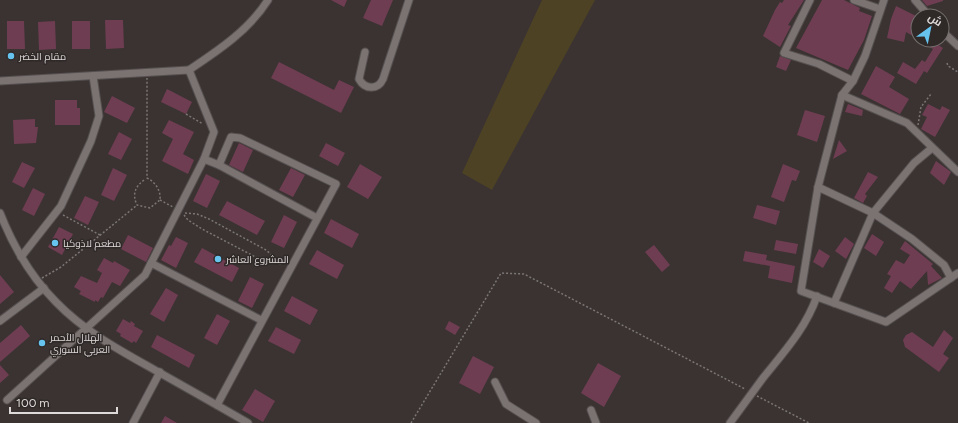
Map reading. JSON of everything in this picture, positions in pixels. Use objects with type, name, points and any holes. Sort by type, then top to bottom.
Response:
[{"type":"street","points":[[0,81],[189,70],[221,49],[258,16],[268,0]]},
{"type":"street","points":[[365,52],[359,80],[365,85],[375,88],[378,87],[382,79],[409,0]]},
{"type":"street","points":[[810,0],[784,53],[819,64],[853,81]]},
{"type":"street","points":[[854,0],[880,10]]},
{"type":"street","points":[[884,0],[872,38],[853,81],[842,95],[818,187],[800,291],[886,322],[958,273]]},
{"type":"street","points":[[915,0],[922,8]]},
{"type":"street","points":[[950,38],[958,46]]},
{"type":"street","points":[[7,400],[145,276],[204,159],[214,132],[189,70]]},
{"type":"street","points":[[21,257],[61,206],[91,141],[99,116],[93,76]]},
{"type":"street","points":[[842,95],[907,124],[958,172]]},
{"type":"street","points":[[217,405],[261,320],[336,184],[240,138],[231,137],[219,165]]},
{"type":"street","points":[[834,303],[873,213],[914,163],[932,148]]},
{"type":"street","points":[[204,159],[219,165],[318,218]]},
{"type":"street","points":[[818,187],[873,213],[912,239],[944,265],[951,278]]},
{"type":"street","points":[[0,213],[21,257],[37,280],[66,312],[86,328],[248,423]]},
{"type":"street","points":[[151,263],[261,320]]},
{"type":"street","points":[[0,321],[44,288]]},
{"type":"street","points":[[730,423],[800,333],[811,313],[817,296]]},
{"type":"street","points":[[133,423],[160,372]]},
{"type":"street","points":[[495,382],[506,404],[536,423]]},
{"type":"street","points":[[591,410],[596,423]]},
{"type":"path","points":[[947,64],[958,72]]},
{"type":"path","points":[[137,205],[150,208],[160,200],[161,197],[154,182],[147,178],[147,72]]},
{"type":"path","points":[[918,135],[920,107],[930,94]]},
{"type":"path","points":[[186,114],[213,129]]},
{"type":"path","points":[[137,205],[134,192],[144,180]]},
{"type":"path","points":[[37,280],[61,267],[137,205]]},
{"type":"path","points":[[59,213],[100,235]]},
{"type":"path","points":[[274,261],[273,256],[266,250],[209,219],[197,214],[183,213],[188,220],[202,229],[263,261],[274,261],[282,264]]},
{"type":"path","points":[[411,423],[501,274],[524,274],[809,423]]},
{"type":"shaded area","points":[[542,0],[595,0],[492,190],[462,173]]},
{"type":"building","points":[[331,0],[347,0],[344,7]]},
{"type":"building","points":[[371,0],[393,0],[382,26],[363,18]]},
{"type":"building","points":[[784,0],[804,0],[788,25],[791,26],[780,47],[763,36],[775,10],[780,2],[782,3]]},
{"type":"building","points":[[822,0],[844,0],[860,8],[859,11],[872,16],[864,40],[848,70],[796,48]]},
{"type":"building","points":[[922,0],[943,0],[943,1],[927,6]]},
{"type":"building","points":[[896,6],[910,13],[910,34],[906,32],[904,42],[887,38],[891,19]]},
{"type":"building","points":[[105,20],[123,20],[124,48],[106,49]]},
{"type":"building","points":[[7,21],[24,21],[25,49],[7,49]]},
{"type":"building","points":[[55,21],[56,49],[39,50],[38,22]]},
{"type":"building","points":[[72,21],[90,21],[90,49],[72,49]]},
{"type":"building","points":[[931,48],[943,48],[927,73],[924,71],[916,84],[897,73],[903,62],[915,69],[922,60],[925,62],[933,49]]},
{"type":"building","points":[[780,56],[791,60],[786,71],[776,67]]},
{"type":"building","points":[[279,62],[334,90],[339,80],[354,87],[341,113],[271,78]]},
{"type":"building","points":[[876,66],[895,77],[889,87],[909,99],[900,114],[861,94]]},
{"type":"building","points":[[167,89],[192,102],[186,114],[161,102]]},
{"type":"building","points":[[112,96],[135,108],[127,123],[104,112]]},
{"type":"building","points":[[55,100],[77,100],[77,108],[80,108],[80,125],[55,125]]},
{"type":"building","points":[[848,104],[863,110],[862,116],[845,112]]},
{"type":"building","points":[[928,104],[940,110],[942,106],[950,110],[935,137],[921,129],[927,117],[922,115]]},
{"type":"building","points":[[805,110],[825,116],[817,142],[797,135]]},
{"type":"building","points":[[35,119],[35,127],[38,127],[36,143],[14,144],[13,120]]},
{"type":"building","points":[[169,120],[194,132],[183,154],[194,160],[188,174],[162,161],[173,139],[162,133]]},
{"type":"building","points":[[119,132],[132,139],[121,160],[108,154]]},
{"type":"building","points":[[839,140],[847,151],[833,159]]},
{"type":"building","points":[[239,143],[253,150],[243,172],[229,165]]},
{"type":"building","points":[[326,143],[345,153],[338,166],[319,156]]},
{"type":"building","points":[[936,161],[951,172],[944,185],[930,173]]},
{"type":"building","points":[[22,162],[35,168],[24,188],[12,182]]},
{"type":"building","points":[[360,164],[382,177],[368,199],[347,187]]},
{"type":"building","points":[[783,164],[800,171],[796,181],[792,180],[784,202],[771,197]]},
{"type":"building","points":[[113,168],[127,175],[114,201],[101,195]]},
{"type":"building","points":[[291,168],[305,175],[293,197],[279,190]]},
{"type":"building","points":[[868,172],[878,177],[865,194],[867,196],[863,203],[854,198]]},
{"type":"building","points":[[206,174],[220,181],[207,208],[193,201]]},
{"type":"building","points":[[33,188],[45,194],[34,216],[22,210]]},
{"type":"building","points":[[85,196],[99,202],[88,225],[74,218]]},
{"type":"building","points":[[227,201],[265,221],[257,235],[219,215]]},
{"type":"building","points":[[757,205],[780,211],[776,225],[753,218]]},
{"type":"building","points":[[284,215],[297,222],[284,248],[271,242]]},
{"type":"building","points":[[331,219],[359,234],[352,248],[324,233]]},
{"type":"building","points":[[59,227],[73,234],[62,255],[48,247]]},
{"type":"building","points":[[872,234],[884,242],[876,256],[864,248]]},
{"type":"building","points":[[128,235],[153,248],[146,262],[121,249]]},
{"type":"building","points":[[176,237],[188,243],[176,268],[161,260],[169,245],[171,246]]},
{"type":"building","points":[[845,237],[854,244],[846,259],[835,251]]},
{"type":"building","points":[[776,240],[798,244],[796,254],[774,250]]},
{"type":"building","points":[[905,241],[933,264],[931,266],[942,278],[928,285],[927,271],[911,289],[900,281],[892,293],[884,288],[891,276],[887,274],[896,260],[904,264],[910,255],[900,249]]},
{"type":"building","points":[[654,245],[670,265],[662,272],[645,252]]},
{"type":"building","points":[[202,248],[239,268],[232,282],[194,262]]},
{"type":"building","points":[[819,249],[830,256],[823,268],[813,262]]},
{"type":"building","points":[[317,250],[344,265],[337,279],[309,264]]},
{"type":"building","points":[[745,251],[767,255],[766,260],[795,266],[792,283],[768,278],[770,266],[743,261]]},
{"type":"building","points":[[104,258],[113,263],[114,261],[130,270],[120,286],[112,282],[103,298],[101,297],[98,302],[95,300],[95,302],[79,294],[81,291],[74,287],[81,276],[97,283],[102,273],[97,270]]},
{"type":"building","points":[[0,275],[14,292],[0,304]]},
{"type":"building","points":[[250,277],[264,284],[252,308],[238,301]]},
{"type":"building","points":[[166,288],[178,295],[164,322],[150,314]]},
{"type":"building","points":[[292,296],[318,310],[310,325],[284,311]]},
{"type":"building","points":[[217,314],[230,321],[217,345],[204,338]]},
{"type":"building","points":[[123,319],[130,323],[131,321],[135,324],[134,326],[143,331],[136,343],[134,341],[132,343],[120,336],[121,334],[116,331]]},
{"type":"building","points":[[449,321],[460,327],[455,335],[445,329]]},
{"type":"building","points":[[21,325],[30,336],[0,362],[0,343]]},
{"type":"building","points":[[276,327],[301,340],[294,354],[268,341]]},
{"type":"building","points":[[944,330],[953,338],[943,354],[949,358],[939,372],[905,347],[903,340],[906,335],[912,332],[933,347]]},
{"type":"building","points":[[157,335],[195,355],[189,368],[151,347]]},
{"type":"building","points":[[473,356],[494,367],[480,394],[459,383]]},
{"type":"building","points":[[598,363],[621,376],[604,407],[581,393]]},
{"type":"building","points":[[0,365],[9,375],[0,383]]},
{"type":"building","points":[[255,389],[275,401],[263,422],[242,410]]},
{"type":"building","points":[[165,416],[177,423],[161,423]]},
{"type":"place","name":"مقام الخضر","points":[[11,56]]},
{"type":"place","name":"مطعم لاذوكيا","points":[[55,243]]},
{"type":"place","name":"المشروع العاشر","points":[[218,259]]},
{"type":"place","name":"الهلال الأحمر العربي السوري","points":[[42,343]]}]
